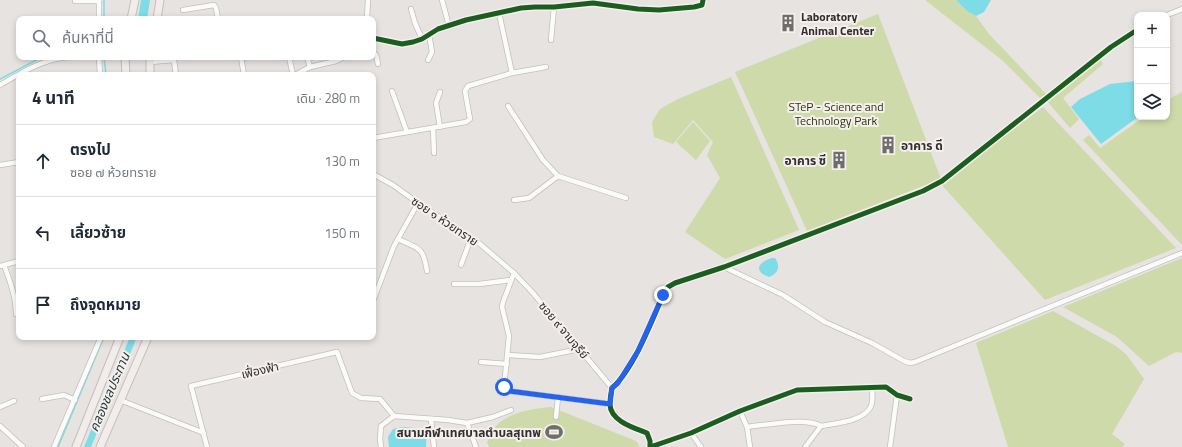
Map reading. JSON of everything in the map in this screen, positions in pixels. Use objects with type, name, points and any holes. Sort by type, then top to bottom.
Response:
[{"type":"main road","points":[[132,16],[135,0]]},
{"type":"main road","points":[[157,16],[160,0]]},
{"type":"main road","points":[[125,60],[126,72]]},
{"type":"main road","points":[[150,60],[150,72]]},
{"type":"main road","points":[[76,447],[119,340]]},
{"type":"main road","points":[[100,447],[147,340]]},
{"type":"street","points":[[367,16],[368,0]]},
{"type":"street","points":[[442,0],[449,26]]},
{"type":"street","points":[[376,39],[402,44],[422,39],[438,29],[466,20],[534,7],[554,7],[593,3],[638,9],[659,10],[694,7],[702,4],[703,0]]},
{"type":"street","points":[[75,1],[99,1],[99,16]]},
{"type":"street","points":[[183,10],[214,5],[217,16]]},
{"type":"street","points":[[551,40],[554,7]]},
{"type":"street","points":[[411,9],[422,39]]},
{"type":"street","points":[[1170,14],[1182,9]]},
{"type":"street","points":[[499,13],[512,72]]},
{"type":"street","points":[[910,399],[897,395],[886,386],[797,390],[740,411],[691,433],[650,447],[650,440],[647,433],[626,425],[619,420],[610,404],[612,388],[618,383],[638,351],[668,287],[923,191],[942,182],[1111,47],[1134,32]]},
{"type":"street","points":[[428,60],[432,52],[429,34]]},
{"type":"street","points":[[376,55],[378,64]]},
{"type":"street","points":[[25,72],[44,62],[52,60]]},
{"type":"street","points":[[99,60],[100,72]]},
{"type":"street","points":[[150,60],[174,60],[176,72]]},
{"type":"street","points":[[242,60],[244,72]]},
{"type":"street","points":[[290,60],[293,72]]},
{"type":"street","points":[[308,60],[310,67]]},
{"type":"street","points":[[300,72],[310,67],[338,60]]},
{"type":"street","points":[[376,137],[466,122],[470,119],[465,91],[468,86],[512,72],[546,67]]},
{"type":"street","points":[[0,85],[16,77]]},
{"type":"street","points":[[392,91],[407,132]]},
{"type":"street","points":[[440,92],[436,103],[440,127]]},
{"type":"street","points":[[508,106],[544,160],[558,176],[626,198]]},
{"type":"street","points":[[433,128],[434,153]]},
{"type":"street","points":[[0,165],[16,162]]},
{"type":"street","name":"ซอย ๑ ห้วยทราย","points":[[376,176],[393,185],[480,244],[514,273]]},
{"type":"street","points":[[514,200],[529,198],[558,176]]},
{"type":"street","points":[[376,293],[394,246],[418,203]]},
{"type":"street","points":[[398,238],[421,250],[425,258],[427,271]]},
{"type":"street","points":[[460,265],[471,238]]},
{"type":"street","points":[[724,267],[782,295],[825,322],[872,343],[910,363],[1050,308],[1182,253]]},
{"type":"street","points":[[16,262],[2,266],[12,287],[16,314]]},
{"type":"street","points":[[514,273],[502,307],[509,336],[504,387],[505,390],[610,404]]},
{"type":"street","name":"ซอย ๙ จามจุรีย์","points":[[514,273],[533,292],[612,388]]},
{"type":"street","points":[[454,284],[479,284],[511,280]]},
{"type":"street","points":[[54,447],[100,340]]},
{"type":"street","points":[[508,355],[540,357],[580,349]]},
{"type":"street","name":"เฟื่องฟ้า","points":[[207,447],[191,386],[337,352],[352,393],[361,398],[380,399],[394,416]]},
{"type":"street","points":[[481,362],[507,364]]},
{"type":"street","points":[[805,447],[821,426],[860,417],[867,412],[871,408],[873,400],[872,387]]},
{"type":"street","points":[[42,399],[64,395],[75,400]]},
{"type":"street","points":[[890,447],[897,395]]},
{"type":"street","points":[[556,417],[558,397]]},
{"type":"street","points":[[120,400],[204,433]]},
{"type":"street","points":[[0,407],[14,401]]},
{"type":"street","points":[[381,447],[381,426],[394,416],[467,423],[493,418],[511,410]]},
{"type":"street","points":[[740,411],[747,427],[750,447]]},
{"type":"street","points":[[431,419],[434,447]]},
{"type":"street","points":[[747,427],[780,423],[814,422],[821,426]]},
{"type":"street","points":[[467,423],[476,447]]},
{"type":"street","points":[[0,426],[23,447]]},
{"type":"street","points":[[691,433],[701,447]]},
{"type":"green space","points":[[925,0],[956,0],[967,11],[976,16],[989,34],[1046,94],[1041,99],[1002,60]]},
{"type":"green space","name":"STeP - Science and Technology Park","points":[[878,14],[941,179],[807,231],[735,72]]},
{"type":"green space","points":[[1099,58],[1103,64],[1063,98],[1079,119],[1070,128],[1047,101],[1049,97]]},
{"type":"green space","points":[[731,77],[799,230],[725,259],[685,232],[720,178],[707,155],[713,142],[693,120],[673,144],[654,137],[652,122],[660,109],[678,99]]},
{"type":"green space","points":[[1182,92],[1182,245],[1083,140],[1089,135],[1100,148],[1140,120],[1170,120],[1170,98]]},
{"type":"green space","points":[[1043,107],[1176,248],[1045,300],[941,184]]},
{"type":"green space","points":[[693,122],[710,141],[696,160],[676,142]]},
{"type":"green space","points":[[1182,258],[1182,353],[1176,352],[1149,366],[1117,337],[1063,307]]},
{"type":"green space","points":[[1053,311],[1116,346],[1126,354],[1144,379],[1112,434],[1125,444],[1123,447],[1008,447],[976,343]]},
{"type":"green space","name":"สนามกีฬาเทศบาลตำบลสุเทพ","points":[[551,407],[636,441],[640,447],[489,447],[487,442],[494,429],[505,419],[524,411]]},
{"type":"water","points":[[141,0],[150,0],[147,16],[138,16]]},
{"type":"water","points":[[956,0],[991,0],[984,12],[976,16],[967,11]]},
{"type":"water","points":[[1134,81],[1134,120],[1101,144],[1071,107],[1080,99],[1110,84]]},
{"type":"water","points":[[775,258],[777,261],[778,269],[775,274],[769,277],[761,272],[759,267],[763,262]]},
{"type":"water","name":"คลองชลประทาน","points":[[129,340],[136,340],[91,447],[84,447]]},
{"type":"water","points":[[403,427],[427,429],[426,447],[389,447],[388,437],[393,429]]},
{"type":"waterway","points":[[104,0],[104,16]]},
{"type":"waterway","points":[[0,79],[36,60]]},
{"type":"waterway","points":[[104,60],[106,72]]},
{"type":"waterway","points":[[58,447],[103,340]]},
{"type":"cycle path","points":[[376,39],[402,44],[413,42],[422,39],[438,29],[466,20],[521,8],[554,7],[593,3],[638,9],[659,10],[694,7],[702,5],[703,0]]},
{"type":"cycle path","points":[[910,399],[897,395],[886,387],[797,390],[740,411],[691,433],[650,447],[650,441],[647,433],[618,419],[611,410],[610,404],[612,388],[620,380],[634,358],[668,287],[675,283],[724,267],[923,191],[942,181],[1111,47],[1134,32]]},
{"type":"place","name":"Laboratory Animal Center","points":[[788,23]]},
{"type":"place","name":"อาคาร ดี","points":[[888,145]]},
{"type":"place","name":"อาคาร ซี","points":[[839,160]]},
{"type":"place","name":"สนามกีฬาเทศบาลตำบลสุเทพ","points":[[554,432]]},
{"type":"route","points":[[504,387],[505,390],[509,391],[610,404],[612,388],[618,383],[638,351],[663,295]]}]
